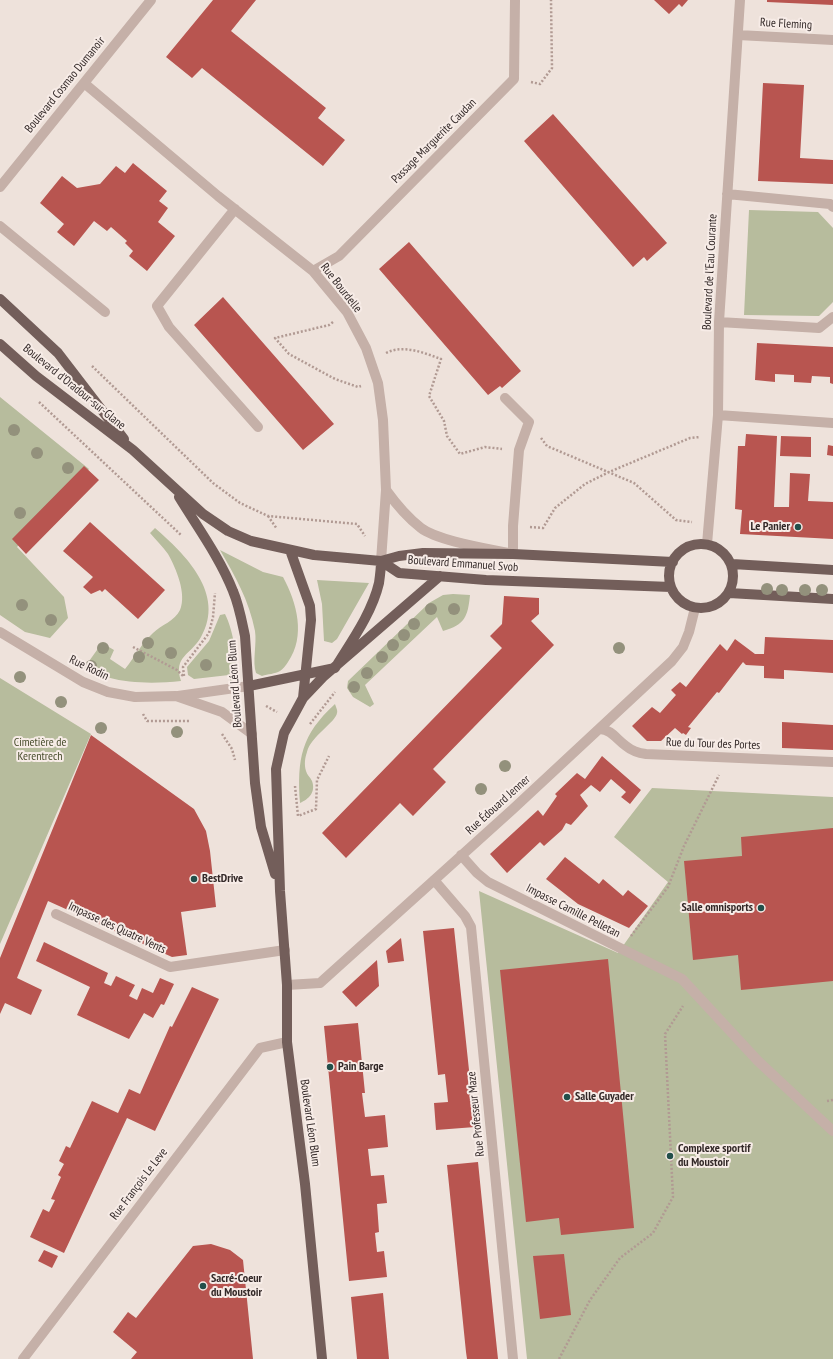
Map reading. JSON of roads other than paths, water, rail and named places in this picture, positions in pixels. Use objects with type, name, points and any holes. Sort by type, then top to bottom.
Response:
[{"type":"main road","name":"Boulevard d'Oradour-sur-Glane","points":[[0,299],[58,353],[133,450]]},
{"type":"main road","name":"Boulevard d'Oradour-sur-Glane","points":[[0,344],[36,376],[133,450],[173,489],[203,514],[228,531],[251,541],[314,555],[381,561]]},
{"type":"main road","name":"Boulevard Léon Blum","points":[[173,489],[216,557],[234,592],[245,636],[255,780],[261,827],[280,891]]},
{"type":"main road","points":[[696,544],[707,544],[722,551],[732,564],[733,584],[723,601],[715,606],[695,608],[680,601],[671,587],[670,570],[678,553],[687,547],[696,544]]},
{"type":"main road","name":"Boulevard Léon Blum","points":[[290,550],[310,606],[311,620],[303,698],[284,733],[276,769],[280,891],[287,984],[287,1042],[305,1184],[322,1359]]},
{"type":"main road","name":"Boulevard Emmanuel Svob","points":[[381,561],[399,556],[423,553],[512,554],[673,562]]},
{"type":"main road","points":[[249,686],[335,668],[372,602],[379,583],[381,561]]},
{"type":"main road","name":"Boulevard Emmanuel Svob","points":[[381,561],[399,573],[486,580],[671,587]]},
{"type":"main road","points":[[732,564],[833,570]]},
{"type":"main road","points":[[303,698],[323,677],[440,576]]},
{"type":"main road","points":[[729,593],[833,599]]},
{"type":"street","name":"Boulevard Cosmao Dumanoir","points":[[0,187],[151,0]]},
{"type":"street","name":"Passage Marguerite Caudan","points":[[313,271],[339,256],[514,79],[515,0]]},
{"type":"street","name":"Boulevard de l'Eau Courante","points":[[707,544],[710,523],[718,415],[720,322],[740,0]]},
{"type":"street","name":"Rue Fleming","points":[[738,35],[833,40]]},
{"type":"street","name":"Rue Bourdelle","points":[[84,83],[235,209],[313,271],[347,312],[366,348],[378,383],[383,420],[386,490],[381,561]]},
{"type":"street","points":[[727,194],[830,204],[833,207]]},
{"type":"street","points":[[235,209],[157,306],[169,327],[258,427]]},
{"type":"street","points":[[0,226],[105,312]]},
{"type":"street","points":[[720,322],[819,328],[833,317]]},
{"type":"street","points":[[386,490],[414,522],[434,536],[512,554],[519,450],[529,422],[505,398]]},
{"type":"street","points":[[718,415],[833,423]]},
{"type":"street","name":"Rue Édouard Jenner","points":[[287,984],[320,983],[600,729],[672,660],[682,647],[689,632],[695,608]]},
{"type":"street","name":"Rue Rodin","points":[[0,632],[83,682],[108,692],[135,697],[176,696],[249,686]]},
{"type":"street","name":"Rue Rodin","points":[[176,696],[222,712],[252,734]]},
{"type":"street","name":"Rue du Tour des Portes","points":[[600,729],[609,731],[631,749],[646,754],[833,762]]},
{"type":"street","name":"Impasse Camille Pelletan","points":[[461,855],[482,879],[682,979],[758,1061],[833,1131]]},
{"type":"street","name":"Rue Professeur Maze","points":[[434,880],[466,916],[471,927],[513,1359]]},
{"type":"street","name":"Impasse des Quatre Vents","points":[[56,914],[170,967],[285,950]]},
{"type":"street","name":"Rue François Le Leve","points":[[23,1359],[260,1048],[287,1042]]},
{"type":"place","name":"Le Panier","points":[[798,527]]},
{"type":"place","name":"BestDrive","points":[[194,879]]},
{"type":"place","name":"Salle omnisports","points":[[761,908]]},
{"type":"place","name":"Pain Barge","points":[[330,1067]]},
{"type":"place","name":"Salle Guyader","points":[[567,1097]]},
{"type":"place","name":"Complexe sportif du Moustoir","points":[[670,1156]]},
{"type":"place","name":"Sacré-Coeur du Moustoir","points":[[203,1286]]},
{"type":"park label","name":"Cimetière de Kerentrech","points":[[40,750]]}]
